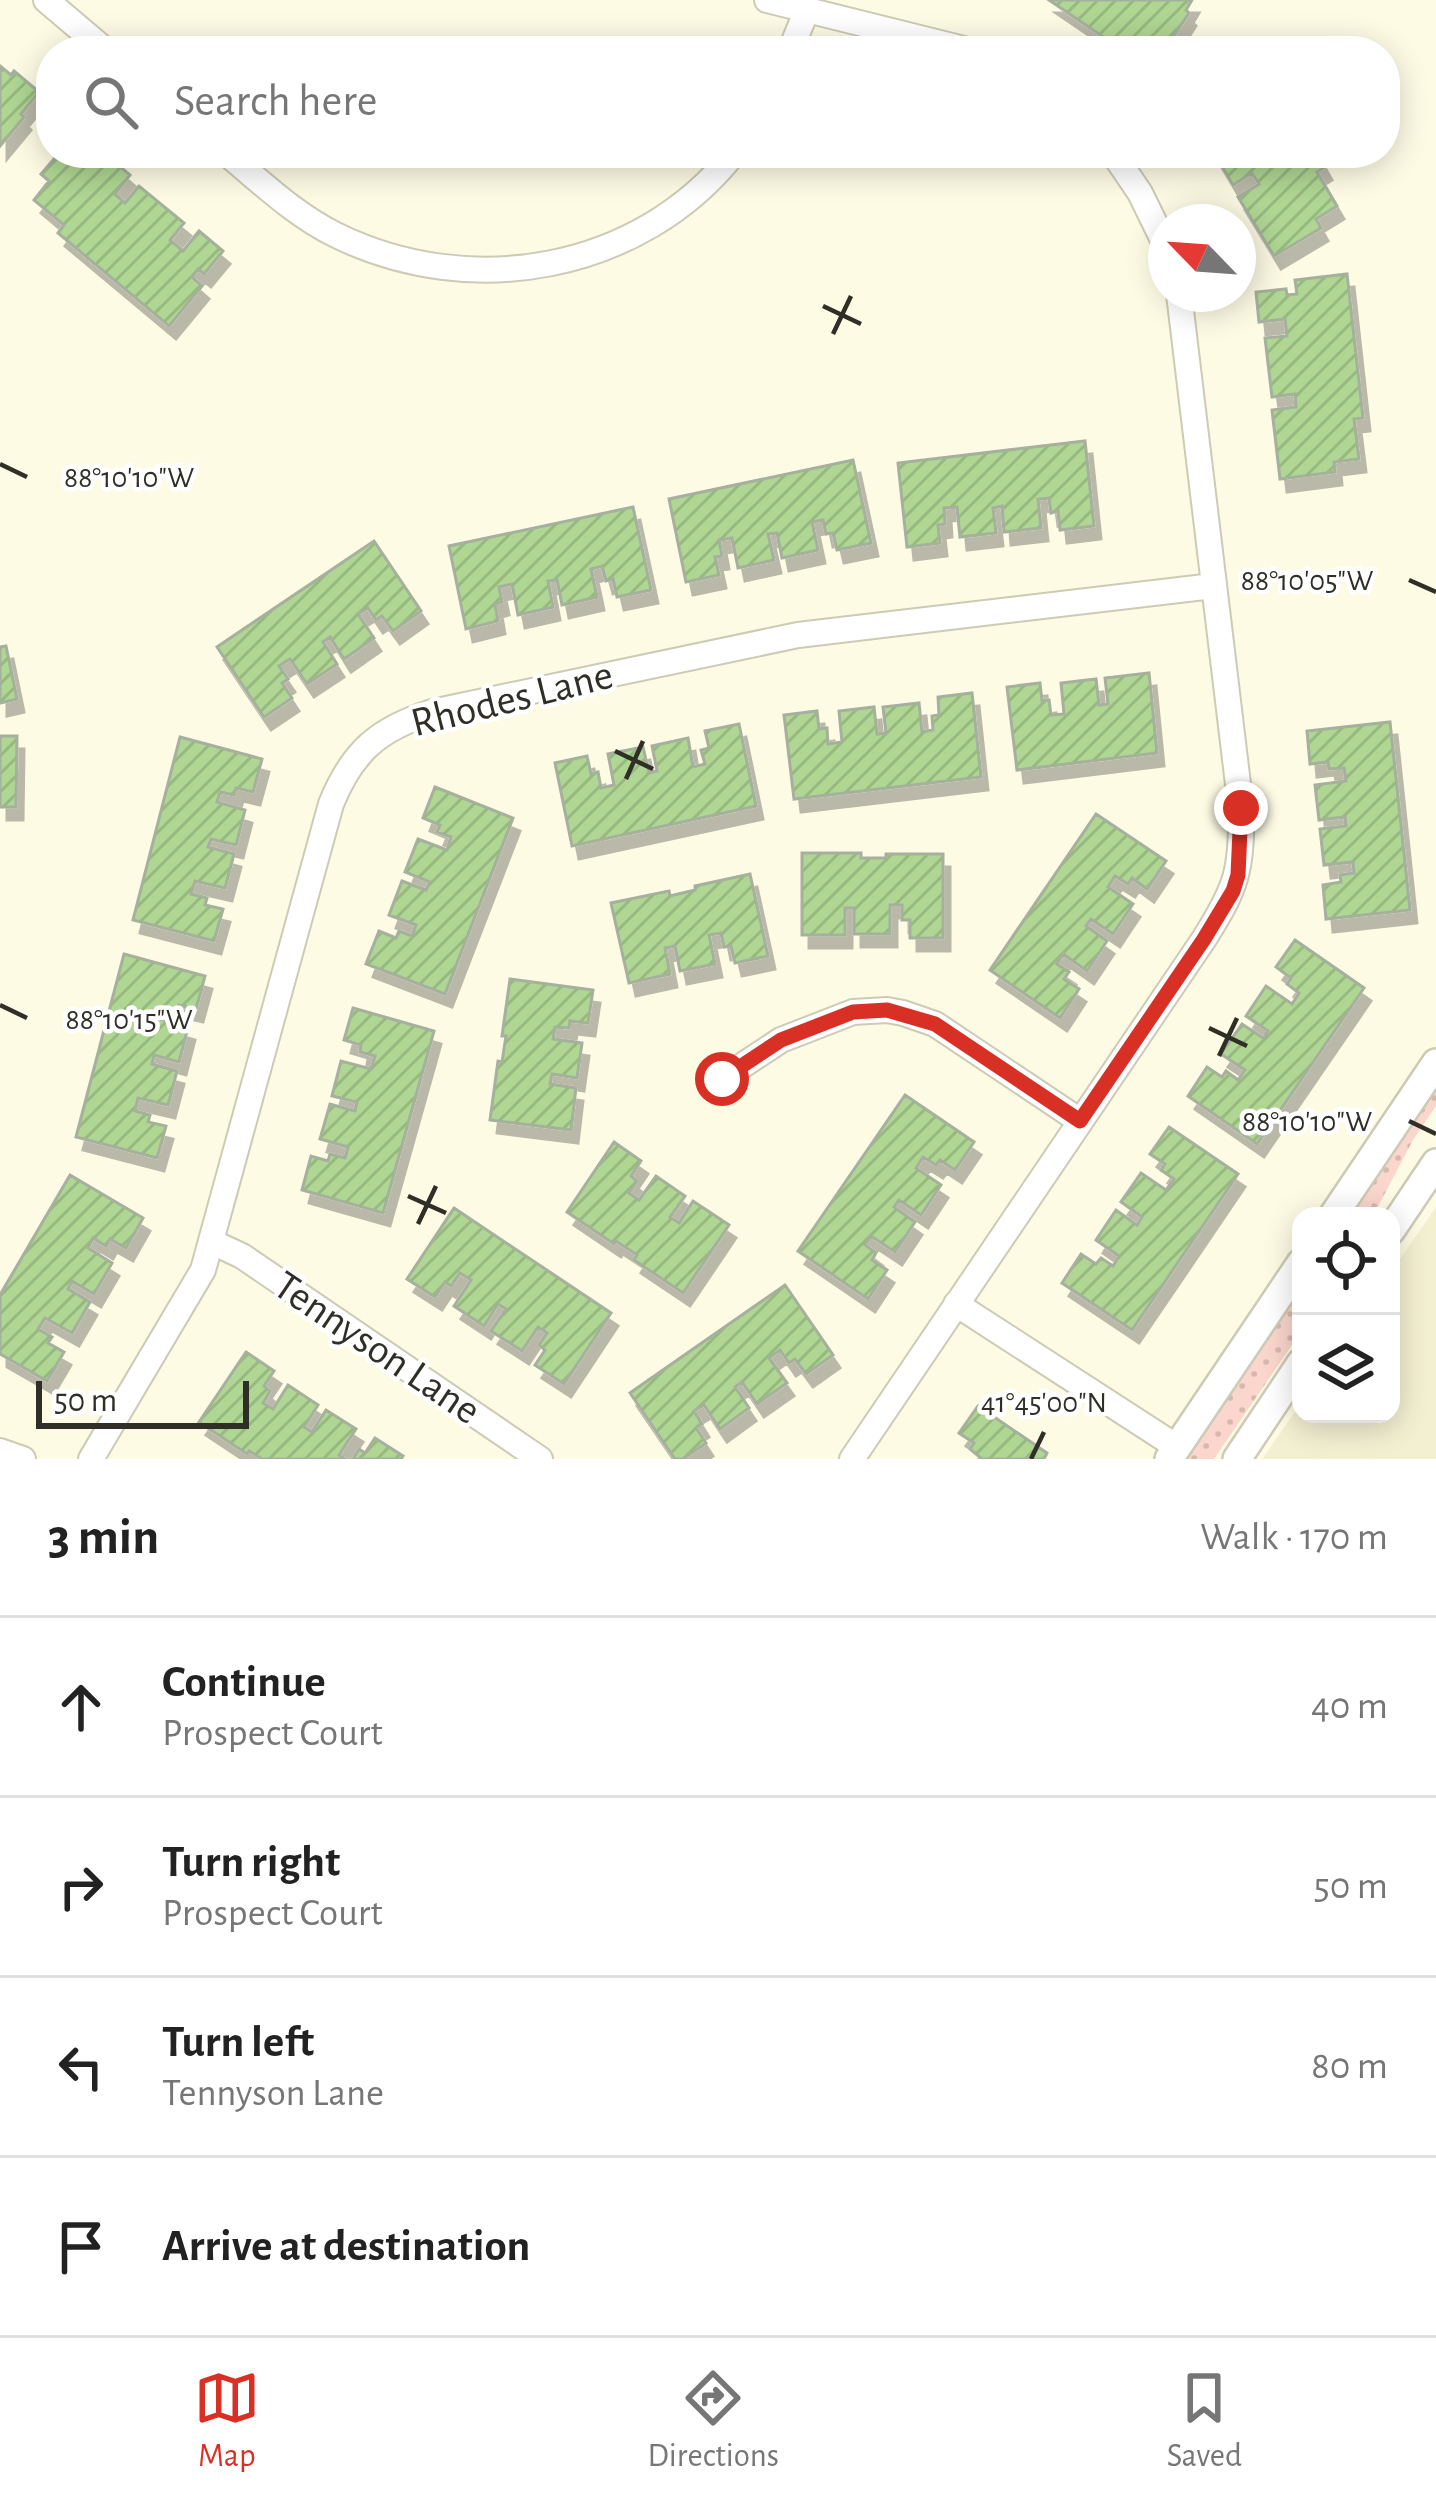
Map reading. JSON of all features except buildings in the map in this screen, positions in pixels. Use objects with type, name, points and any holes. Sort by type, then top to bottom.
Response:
[{"type":"street","points":[[46,0],[88,36]]},
{"type":"street","points":[[767,0],[912,36]]},
{"type":"street","points":[[796,36],[807,10]]},
{"type":"street","points":[[244,168],[304,217],[339,237],[395,259],[464,271],[544,265],[602,250],[665,218],[720,168]]},
{"type":"street","points":[[1123,168],[1148,209]]},
{"type":"street","points":[[853,1459],[1224,907],[1238,875],[1241,808],[1181,312]]},
{"type":"street","name":"Rhodes Lane","points":[[91,1459],[202,1270],[331,805],[350,764],[381,734],[432,712],[798,635],[1213,586]]},
{"type":"street","points":[[722,1079],[781,1040],[853,1012],[887,1010],[935,1024],[1080,1121]]},
{"type":"street","points":[[1339,1207],[1436,1063]]},
{"type":"street","points":[[1400,1217],[1436,1163]]},
{"type":"street","name":"Tennyson Lane","points":[[212,1242],[242,1256],[540,1459]]},
{"type":"street","points":[[956,1304],[1173,1453],[1292,1276]]},
{"type":"street","points":[[1237,1459],[1292,1376]]},
{"type":"street","points":[[0,1451],[23,1459]]},
{"type":"shaded area","points":[[1436,1090],[1436,1106],[1378,1207],[1357,1207]]},
{"type":"shaded area","points":[[1436,1207],[1436,1459],[1262,1459],[1292,1416],[1292,1423],[1400,1423],[1400,1259]]},
{"type":"shaded area","points":[[1292,1303],[1292,1345],[1214,1459],[1186,1459]]},
{"type":"route","points":[[722,1079],[781,1040],[853,1012],[887,1010],[935,1024],[1080,1121],[1233,891],[1241,808]]}]
